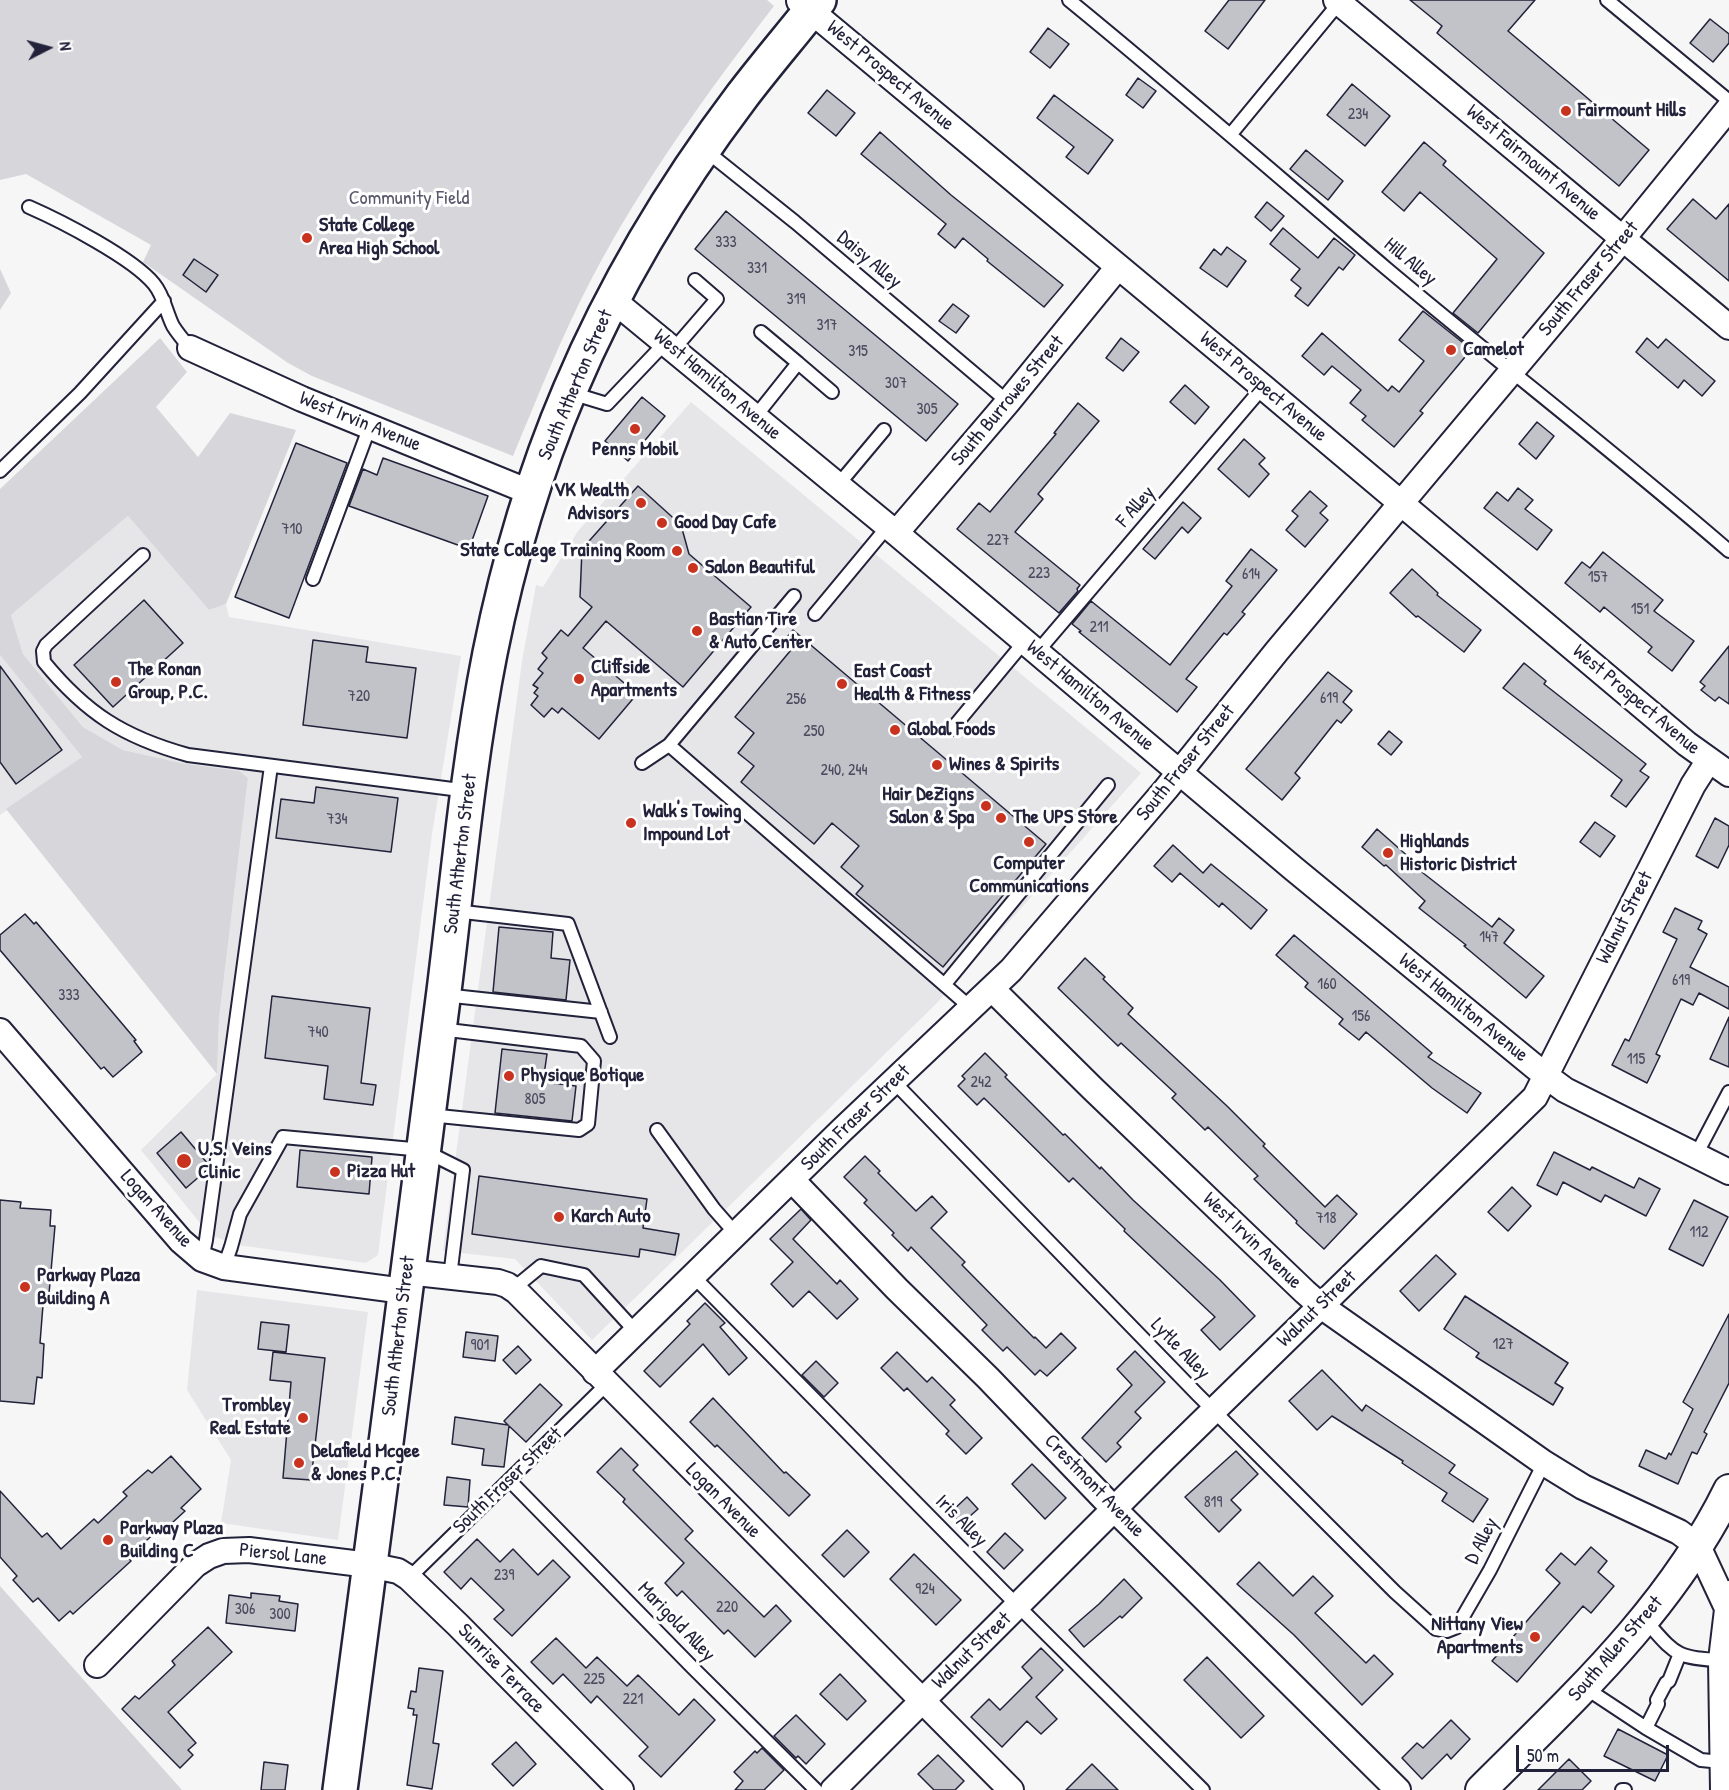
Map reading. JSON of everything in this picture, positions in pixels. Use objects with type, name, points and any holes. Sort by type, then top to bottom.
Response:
[{"type":"main road","name":"South Atherton Street","points":[[340,1790],[469,791],[497,622],[532,493],[569,392],[613,300],[664,210],[743,94],[809,4]]},
{"type":"street","name":"West Fairmount Avenue","points":[[1339,1],[1729,327]]},
{"type":"street","name":"West Prospect Avenue","points":[[809,4],[1118,267],[1687,744],[1729,774]]},
{"type":"street","name":"South Fraser Street","points":[[601,1378],[636,1332],[1011,970],[1180,772],[1729,108]]},
{"type":"street","name":"South Burrowes Street","points":[[892,530],[1008,402],[1118,267]]},
{"type":"street","name":"West Hamilton Avenue","points":[[613,300],[1546,1076],[1565,1090],[1729,1172]]},
{"type":"street","name":"West Irvin Avenue","points":[[190,348],[302,399],[532,493]]},
{"type":"street","name":"Walnut Street","points":[[832,1790],[1213,1411],[1534,1097],[1693,785],[1709,760]]},
{"type":"street","name":"West Irvin Avenue","points":[[992,989],[1093,1089],[1321,1306],[1544,1463],[1583,1487],[1678,1532],[1698,1546]]},
{"type":"street","name":"Logan Avenue","points":[[0,1031],[181,1241],[213,1263],[406,1281],[450,1276],[498,1282],[513,1289],[1011,1790]]},
{"type":"street","name":"Crestmont Avenue","points":[[792,1180],[1114,1509],[1398,1790]]},
{"type":"street","name":"South Allen Street","points":[[1481,1790],[1618,1652],[1698,1546],[1729,1490]]},
{"type":"street","points":[[1698,1546],[1728,1602],[1721,1660],[1723,1790]]},
{"type":"street","name":"Piersol Lane","points":[[97,1665],[195,1565],[209,1556],[223,1551],[249,1550],[369,1565]]},
{"type":"street","name":"Sunrise Terrace","points":[[369,1565],[398,1571],[409,1578],[458,1624],[621,1790]]},
{"type":"lane","name":"Hill Alley","points":[[1069,0],[1231,134],[1378,261],[1655,487],[1729,551]]},
{"type":"lane","points":[[1606,0],[1729,101]]},
{"type":"lane","points":[[1231,134],[1339,1]]},
{"type":"lane","name":"Daisy Alley","points":[[704,150],[795,222],[1008,402]]},
{"type":"lane","points":[[29,207],[66,225],[142,271],[155,284],[165,301],[174,326],[190,348]]},
{"type":"lane","points":[[569,392],[607,405],[717,298],[695,280]]},
{"type":"lane","points":[[0,471],[80,393],[165,301]]},
{"type":"lane","points":[[761,332],[832,392]]},
{"type":"lane","points":[[755,417],[798,363]]},
{"type":"lane","name":"F Alley","points":[[952,729],[1031,646],[1263,387]]},
{"type":"lane","points":[[314,579],[370,426]]},
{"type":"lane","points":[[838,486],[884,430]]},
{"type":"lane","points":[[815,614],[892,530]]},
{"type":"lane","points":[[143,555],[46,645],[43,651],[44,662],[92,712],[129,735],[154,746],[188,755],[469,791]]},
{"type":"lane","points":[[642,763],[669,745],[794,596]]},
{"type":"lane","points":[[669,745],[971,1008]]},
{"type":"lane","points":[[271,766],[207,1240],[213,1263],[231,1247],[240,1214],[283,1137],[423,1150],[463,1170],[450,1276]]},
{"type":"lane","points":[[945,984],[1108,785]]},
{"type":"lane","points":[[453,911],[568,924],[610,1037]]},
{"type":"lane","points":[[443,994],[601,1012]]},
{"type":"lane","points":[[427,1114],[579,1130],[588,1124],[594,1061],[581,1046],[439,1029]]},
{"type":"lane","name":"Lytle Alley","points":[[894,1082],[1213,1411],[1395,1592],[1436,1629],[1447,1631]]},
{"type":"lane","points":[[1696,1155],[1729,1092]]},
{"type":"lane","points":[[657,1130],[714,1209],[736,1234]]},
{"type":"lane","points":[[513,1289],[541,1266],[584,1275],[636,1332]]},
{"type":"lane","name":"Iris Alley","points":[[693,1276],[1203,1790]]},
{"type":"lane","name":"South Fraser Street","points":[[409,1578],[510,1480],[601,1378]]},
{"type":"lane","name":"D Alley","points":[[1447,1631],[1457,1627],[1490,1569],[1544,1463]]},
{"type":"lane","name":"Marigold Alley","points":[[510,1480],[692,1667],[816,1790]]},
{"type":"lane","points":[[1644,1619],[1679,1656],[1700,1660],[1721,1660]]},
{"type":"lane","points":[[1646,1728],[1679,1656]]},
{"type":"lane","points":[[1584,1688],[1701,1760],[1722,1762]]},
{"type":"shaded area","points":[[691,402],[1141,773],[936,1004],[592,1340],[515,1259],[443,1251],[522,661],[536,585],[543,587],[578,531]]},
{"type":"shaded area","points":[[128,516],[209,610],[226,604],[229,617],[461,656],[432,834],[378,1255],[366,1263],[238,1245],[213,1236],[141,1150],[217,1074],[219,1019],[248,778],[240,771],[181,763],[123,750],[83,727],[23,654],[11,615]]},
{"type":"shaded area","points":[[0,655],[82,757],[0,815]]},
{"type":"shaded area","points":[[197,1290],[368,1312],[338,1540],[221,1523],[231,1460],[187,1390]]},
{"type":"green space","name":"Community Field","points":[[0,0],[767,0],[774,6],[677,138],[612,242],[571,321],[513,456],[312,376],[288,363],[143,262],[151,245],[26,174],[0,180]]},
{"type":"green space","points":[[0,269],[11,293],[0,310]]},
{"type":"green space","points":[[160,338],[187,372],[156,407],[198,457],[230,413],[296,430],[226,604],[209,610],[128,516],[11,615],[23,654],[83,727],[123,750],[181,763],[240,771],[248,778],[219,1019],[217,1074],[6,809],[82,757],[0,655],[0,489]]},
{"type":"green space","points":[[0,1586],[182,1790],[0,1790]]},
{"type":"building","points":[[1229,0],[1265,0],[1228,49],[1205,31]]},
{"type":"building","name":"Fairmount Hills","points":[[1410,0],[1535,0],[1508,31],[1649,150],[1619,186],[1437,33],[1442,26]]},
{"type":"building","points":[[1710,19],[1729,34],[1729,43],[1713,62],[1690,43]]},
{"type":"building","points":[[1048,28],[1069,44],[1050,68],[1030,52]]},
{"type":"building","points":[[1138,78],[1156,91],[1143,108],[1126,95]]},
{"type":"building","points":[[1352,84],[1390,116],[1365,146],[1327,115]]},
{"type":"building","points":[[827,90],[855,113],[836,136],[808,113]]},
{"type":"building","points":[[1054,95],[1113,140],[1088,174],[1066,157],[1074,147],[1037,118]]},
{"type":"building","points":[[880,132],[951,195],[1063,285],[1044,307],[987,261],[988,259],[963,238],[955,248],[938,234],[946,224],[861,154]]},
{"type":"building","points":[[1424,142],[1446,161],[1443,165],[1544,253],[1478,333],[1453,313],[1497,259],[1420,192],[1404,211],[1382,192]]},
{"type":"building","points":[[1306,150],[1343,181],[1328,200],[1290,169]]},
{"type":"building","points":[[1693,199],[1716,219],[1729,204],[1729,281],[1667,229]]},
{"type":"building","points":[[1267,202],[1284,216],[1271,231],[1255,217]]},
{"type":"building","points":[[726,211],[958,404],[926,441],[695,249]]},
{"type":"building","points":[[1283,228],[1318,258],[1334,238],[1355,255],[1343,270],[1339,267],[1308,306],[1295,296],[1301,288],[1291,280],[1300,269],[1270,244]]},
{"type":"building","points":[[1227,247],[1246,261],[1227,287],[1200,268],[1214,249],[1221,255]]},
{"type":"building","points":[[194,259],[218,275],[206,292],[183,275]]},
{"type":"building","points":[[953,304],[969,316],[956,333],[939,321]]},
{"type":"building","points":[[1423,311],[1467,346],[1470,351],[1420,411],[1423,413],[1394,447],[1362,420],[1366,416],[1350,403],[1361,390],[1332,366],[1324,375],[1302,356],[1322,333],[1388,391],[1392,386],[1399,392],[1424,361],[1399,340]]},
{"type":"building","points":[[1121,338],[1139,352],[1123,371],[1106,358]]},
{"type":"building","points":[[1647,338],[1658,348],[1666,339],[1715,381],[1702,396],[1684,380],[1678,388],[1636,352]]},
{"type":"building","points":[[1185,385],[1209,407],[1195,424],[1170,402]]},
{"type":"building","name":"Penns Mobil","points":[[642,397],[665,416],[628,461],[605,441]]},
{"type":"building","points":[[1078,403],[1099,421],[1038,494],[1043,499],[1015,532],[1080,585],[1078,591],[1059,613],[957,529],[979,503],[990,512],[1056,434],[1054,433]]},
{"type":"building","points":[[1537,422],[1554,436],[1536,459],[1519,444]]},
{"type":"building","points":[[1244,439],[1265,458],[1259,464],[1269,474],[1249,497],[1218,469]]},
{"type":"building","points":[[296,443],[347,463],[289,618],[235,597]]},
{"type":"building","points":[[383,458],[488,496],[469,549],[349,506],[363,469],[377,475]]},
{"type":"building","points":[[638,486],[681,525],[689,554],[751,607],[683,687],[606,621],[583,648],[637,694],[599,739],[562,708],[558,713],[552,708],[544,717],[531,705],[538,696],[534,693],[538,688],[533,685],[543,673],[538,669],[547,658],[542,653],[561,630],[568,636],[592,607],[580,597],[582,549]]},
{"type":"building","points":[[1518,488],[1533,500],[1525,509],[1552,530],[1537,550],[1484,508],[1497,492],[1508,501]]},
{"type":"building","points":[[1310,491],[1327,506],[1320,513],[1328,520],[1305,547],[1286,530],[1298,516],[1292,511]]},
{"type":"building","points":[[1183,502],[1201,518],[1188,533],[1182,527],[1155,559],[1143,549]]},
{"type":"building","points":[[1251,549],[1277,570],[1242,612],[1245,614],[1227,635],[1224,633],[1186,679],[1197,687],[1177,712],[1072,624],[1091,601],[1170,665],[1232,586],[1226,581]]},
{"type":"building","points":[[1603,552],[1663,600],[1654,611],[1694,641],[1672,671],[1648,652],[1652,647],[1604,607],[1600,612],[1565,583],[1582,562],[1590,568]]},
{"type":"building","points":[[1412,569],[1438,593],[1437,595],[1481,630],[1464,652],[1418,616],[1416,617],[1390,593]]},
{"type":"building","points":[[144,600],[183,643],[113,707],[74,665]]},
{"type":"building","points":[[793,630],[1046,844],[943,967],[856,894],[863,886],[841,867],[859,846],[832,823],[814,844],[741,782],[754,766],[738,753],[754,733],[735,717],[791,650],[783,642]]},
{"type":"building","points":[[313,640],[368,647],[366,662],[416,668],[407,738],[303,725]]},
{"type":"building","points":[[1729,646],[1729,704],[1719,697],[1715,701],[1701,690],[1705,686],[1700,682]]},
{"type":"building","points":[[1524,663],[1546,681],[1544,684],[1646,764],[1640,771],[1649,777],[1626,807],[1611,796],[1622,780],[1503,688]]},
{"type":"building","points":[[0,666],[62,750],[16,784],[0,762]]},
{"type":"building","points":[[1328,672],[1352,691],[1343,702],[1352,710],[1341,723],[1337,720],[1295,773],[1300,778],[1282,800],[1246,769]]},
{"type":"building","points":[[1389,731],[1402,742],[1391,755],[1378,744]]},
{"type":"building","points":[[316,787],[398,798],[391,852],[276,838],[281,799],[314,803]]},
{"type":"building","points":[[1715,818],[1729,826],[1729,845],[1718,868],[1696,856]]},
{"type":"building","points":[[1595,822],[1615,836],[1600,857],[1580,842]]},
{"type":"building","points":[[1377,829],[1420,867],[1418,869],[1492,927],[1499,918],[1514,930],[1504,943],[1544,976],[1526,998],[1464,946],[1466,945],[1419,908],[1425,901],[1386,865],[1384,866],[1362,847]]},
{"type":"building","points":[[1173,845],[1203,873],[1211,864],[1267,910],[1251,929],[1222,903],[1219,907],[1180,873],[1172,882],[1154,866]]},
{"type":"building","points":[[1675,908],[1702,921],[1698,929],[1707,934],[1690,967],[1729,987],[1729,1009],[1699,993],[1693,1005],[1681,999],[1656,1054],[1660,1056],[1647,1083],[1612,1065],[1625,1039],[1629,1041],[1677,939],[1663,932]]},
{"type":"building","points":[[25,914],[34,924],[36,922],[136,1040],[134,1041],[142,1052],[113,1077],[104,1067],[101,1069],[0,950],[0,935]]},
{"type":"building","points":[[499,927],[553,932],[551,958],[570,960],[566,1000],[493,992]]},
{"type":"building","points":[[1294,935],[1432,1053],[1428,1057],[1481,1093],[1467,1113],[1432,1088],[1366,1032],[1359,1040],[1339,1024],[1343,1019],[1305,987],[1308,983],[1276,955]]},
{"type":"building","points":[[1085,958],[1133,1008],[1128,1014],[1227,1106],[1265,1144],[1263,1146],[1325,1207],[1337,1195],[1357,1214],[1324,1249],[1254,1179],[1258,1176],[1208,1127],[1205,1130],[1172,1098],[1176,1094],[1121,1043],[1118,1046],[1058,988]]},
{"type":"building","points":[[272,996],[370,1008],[361,1083],[376,1085],[373,1105],[324,1099],[328,1066],[265,1058]]},
{"type":"building","points":[[1729,1017],[1729,1067],[1710,1059]]},
{"type":"building","points":[[502,1049],[547,1054],[543,1082],[576,1086],[572,1121],[495,1113]]},
{"type":"building","points":[[985,1053],[1007,1075],[1005,1077],[1063,1135],[1065,1134],[1100,1169],[1101,1167],[1255,1316],[1220,1350],[1201,1330],[1215,1317],[1124,1231],[1125,1229],[1073,1178],[1069,1182],[984,1098],[977,1105],[958,1086],[965,1079],[962,1076]]},
{"type":"building","points":[[181,1132],[208,1164],[207,1170],[186,1188],[157,1153]]},
{"type":"building","name":"Pizza Hut","points":[[300,1150],[372,1157],[369,1194],[297,1187]]},
{"type":"building","points":[[1554,1152],[1590,1170],[1592,1167],[1634,1188],[1639,1178],[1660,1189],[1646,1216],[1605,1195],[1601,1202],[1563,1182],[1557,1195],[1537,1185]]},
{"type":"building","points":[[865,1156],[880,1171],[878,1173],[916,1211],[932,1196],[947,1212],[931,1228],[965,1262],[962,1265],[1034,1338],[1046,1348],[1061,1333],[1076,1348],[1047,1376],[1040,1370],[1035,1375],[1007,1347],[1003,1351],[982,1330],[987,1325],[911,1247],[908,1251],[892,1235],[894,1233],[864,1203],[867,1200],[844,1177]]},
{"type":"building","name":"Karch Auto","points":[[479,1176],[647,1199],[643,1228],[679,1234],[675,1255],[640,1249],[639,1257],[472,1234]]},
{"type":"building","points":[[1512,1187],[1531,1206],[1508,1231],[1488,1212]]},
{"type":"building","name":"Parkway Plaza Building A","points":[[0,1200],[21,1202],[20,1208],[51,1210],[50,1226],[55,1226],[48,1305],[43,1305],[40,1343],[44,1344],[42,1378],[37,1377],[34,1404],[0,1401]]},
{"type":"building","points":[[1694,1200],[1728,1217],[1703,1266],[1669,1249]]},
{"type":"building","points":[[801,1209],[811,1220],[793,1239],[837,1284],[840,1280],[858,1299],[837,1319],[809,1291],[793,1307],[771,1284],[793,1262],[770,1239]]},
{"type":"building","points":[[1436,1255],[1456,1274],[1419,1311],[1400,1291]]},
{"type":"building","points":[[1465,1296],[1568,1363],[1555,1383],[1563,1388],[1553,1405],[1476,1357],[1479,1353],[1444,1329]]},
{"type":"building","points":[[705,1303],[725,1323],[720,1327],[747,1358],[729,1375],[703,1344],[660,1387],[644,1371],[690,1324],[687,1321]]},
{"type":"building","points":[[1729,1314],[1729,1383],[1704,1432],[1707,1434],[1697,1454],[1692,1452],[1678,1484],[1639,1466],[1646,1450],[1666,1459],[1669,1453],[1671,1455],[1693,1409],[1683,1402]]},
{"type":"building","points":[[261,1322],[289,1325],[286,1352],[258,1349]]},
{"type":"building","points":[[466,1332],[498,1336],[495,1361],[463,1357]]},
{"type":"building","points":[[518,1346],[531,1360],[516,1374],[503,1360]]},
{"type":"building","points":[[1135,1351],[1165,1382],[1135,1412],[1141,1418],[1117,1443],[1121,1447],[1106,1462],[1082,1438],[1132,1385],[1117,1369]]},
{"type":"building","points":[[273,1352],[325,1358],[311,1480],[283,1478],[291,1382],[270,1380]]},
{"type":"building","points":[[897,1352],[927,1382],[932,1377],[955,1400],[950,1405],[982,1438],[966,1454],[946,1434],[949,1431],[907,1388],[904,1391],[881,1368]]},
{"type":"building","points":[[816,1361],[838,1383],[824,1397],[802,1375]]},
{"type":"building","points":[[1322,1370],[1362,1411],[1366,1405],[1455,1465],[1449,1473],[1488,1499],[1473,1522],[1442,1501],[1447,1493],[1402,1463],[1403,1461],[1332,1416],[1317,1430],[1289,1401]]},
{"type":"building","points":[[540,1384],[562,1405],[526,1442],[509,1426],[504,1467],[482,1465],[484,1449],[452,1444],[455,1417],[508,1425],[504,1421]]},
{"type":"building","points":[[713,1398],[784,1473],[786,1472],[810,1495],[789,1516],[717,1445],[715,1447],[690,1422]]},
{"type":"building","points":[[621,1448],[638,1465],[633,1470],[693,1531],[685,1539],[764,1617],[776,1605],[791,1621],[755,1657],[728,1630],[724,1634],[682,1591],[677,1596],[665,1583],[684,1563],[623,1502],[625,1499],[597,1472]]},
{"type":"building","points":[[1236,1451],[1258,1474],[1231,1500],[1241,1510],[1219,1532],[1185,1497]]},
{"type":"building","name":"Parkway Plaza Building C","points":[[171,1456],[201,1489],[181,1508],[185,1511],[160,1534],[157,1531],[128,1557],[131,1561],[73,1614],[70,1611],[59,1621],[38,1598],[33,1602],[13,1580],[17,1576],[0,1557],[0,1491],[42,1537],[47,1533],[61,1549],[94,1519],[98,1523],[127,1496],[123,1492],[148,1470],[152,1473]]},
{"type":"building","points":[[1032,1464],[1066,1498],[1045,1519],[1012,1484]]},
{"type":"building","points":[[447,1477],[470,1480],[468,1507],[444,1505]]},
{"type":"building","points":[[967,1497],[978,1509],[961,1524],[951,1512]]},
{"type":"building","points":[[847,1530],[869,1552],[844,1577],[822,1555]]},
{"type":"building","points":[[1005,1533],[1023,1550],[1004,1569],[987,1552]]},
{"type":"building","points":[[477,1539],[500,1562],[513,1549],[538,1575],[553,1560],[570,1577],[512,1636],[494,1619],[504,1610],[471,1578],[461,1589],[444,1572]]},
{"type":"building","name":"Nittany View Apartments","points":[[1591,1547],[1607,1561],[1598,1572],[1614,1586],[1591,1613],[1583,1606],[1517,1682],[1492,1661],[1560,1583],[1546,1570],[1561,1553],[1575,1565]]},
{"type":"building","points":[[914,1554],[961,1600],[936,1625],[890,1579]]},
{"type":"building","points":[[1259,1562],[1293,1596],[1313,1576],[1333,1596],[1315,1613],[1366,1663],[1374,1655],[1393,1674],[1362,1705],[1294,1635],[1237,1584]]},
{"type":"building","points":[[1124,1579],[1142,1598],[1122,1618],[1120,1616],[1084,1647],[1069,1630]]},
{"type":"building","points":[[251,1593],[280,1596],[279,1601],[298,1604],[295,1631],[226,1623],[229,1595],[251,1598]]},
{"type":"building","points":[[208,1627],[232,1652],[168,1712],[196,1743],[188,1750],[193,1755],[180,1768],[122,1709],[135,1696],[139,1699],[175,1665],[172,1661]]},
{"type":"building","points":[[556,1638],[586,1668],[597,1657],[627,1686],[638,1675],[679,1715],[694,1699],[715,1720],[661,1777],[639,1756],[648,1747],[597,1696],[591,1703],[563,1674],[553,1684],[531,1662]]},
{"type":"building","points":[[1041,1648],[1063,1670],[1036,1697],[1057,1719],[1041,1734],[1027,1721],[1002,1747],[971,1717],[989,1699],[1000,1710],[1032,1678],[1022,1667]]},
{"type":"building","points":[[1207,1657],[1264,1716],[1241,1738],[1184,1680]]},
{"type":"building","points":[[419,1668],[443,1671],[433,1743],[439,1744],[432,1789],[407,1785],[417,1715],[413,1715],[414,1709],[408,1708],[411,1691],[416,1692]]},
{"type":"building","points":[[840,1674],[866,1701],[847,1720],[820,1694]]},
{"type":"building","points":[[796,1715],[825,1744],[806,1764],[798,1756],[796,1758],[774,1736]]},
{"type":"building","points":[[1451,1720],[1470,1739],[1451,1759],[1447,1754],[1422,1779],[1402,1758],[1417,1743],[1423,1748]]},
{"type":"building","points":[[1618,1729],[1668,1755],[1655,1781],[1604,1756]]},
{"type":"building","points":[[516,1742],[536,1764],[513,1786],[492,1764]]},
{"type":"building","points":[[762,1748],[784,1770],[764,1790],[735,1790],[743,1781],[734,1772],[755,1751],[757,1753]]},
{"type":"building","points":[[938,1755],[964,1781],[955,1790],[934,1790],[918,1774]]},
{"type":"building","points":[[1569,1759],[1591,1781],[1582,1790],[1538,1790]]},
{"type":"building","points":[[264,1762],[288,1765],[285,1790],[261,1790]]},
{"type":"building","points":[[1092,1764],[1118,1790],[1066,1790]]},
{"type":"place","name":"Fairmount Hills","points":[[1566,111]]},
{"type":"place","name":"State College Area High School","points":[[307,238]]},
{"type":"place","name":"Camelot","points":[[1451,350]]},
{"type":"place","name":"Penns Mobil","points":[[635,429]]},
{"type":"place","name":"VK Wealth Advisors","points":[[641,503]]},
{"type":"place","name":"Good Day Cafe","points":[[662,523]]},
{"type":"place","name":"State College Training Room","points":[[677,551]]},
{"type":"place","name":"Salon Beautiful","points":[[693,568]]},
{"type":"place","name":"Bastian Tire & Auto Center","points":[[697,631]]},
{"type":"place","name":"Cliffside Apartments","points":[[579,679]]},
{"type":"place","name":"The Ronan Group, P.C.","points":[[116,682]]},
{"type":"place","name":"East Coast Health & Fitness","points":[[842,684]]},
{"type":"place","name":"Global Foods","points":[[895,730]]},
{"type":"place","name":"Wines & Spirits","points":[[937,765]]},
{"type":"place","name":"Hair DeZigns Salon & Spa","points":[[986,806]]},
{"type":"place","name":"The UPS Store","points":[[1001,818]]},
{"type":"place","name":"Walk's Towing Impound Lot","points":[[631,823]]},
{"type":"place","name":"Computer Communications","points":[[1029,842]]},
{"type":"place","name":"Highlands Historic District","points":[[1388,853]]},
{"type":"place","name":"Physique Botique","points":[[509,1076]]},
{"type":"place","name":"U.S. Veins Clinic","points":[[184,1161]]},
{"type":"place","name":"Pizza Hut","points":[[335,1172]]},
{"type":"place","name":"Karch Auto","points":[[559,1217]]},
{"type":"place","name":"Parkway Plaza Building A","points":[[25,1287]]},
{"type":"place","name":"Trombley Real Estate","points":[[303,1418]]},
{"type":"place","name":"Delafield Mcgee & Jones P.C.","points":[[299,1463]]},
{"type":"place","name":"Parkway Plaza Building C","points":[[108,1540]]},
{"type":"place","name":"Nittany View Apartments","points":[[1535,1637]]}]
